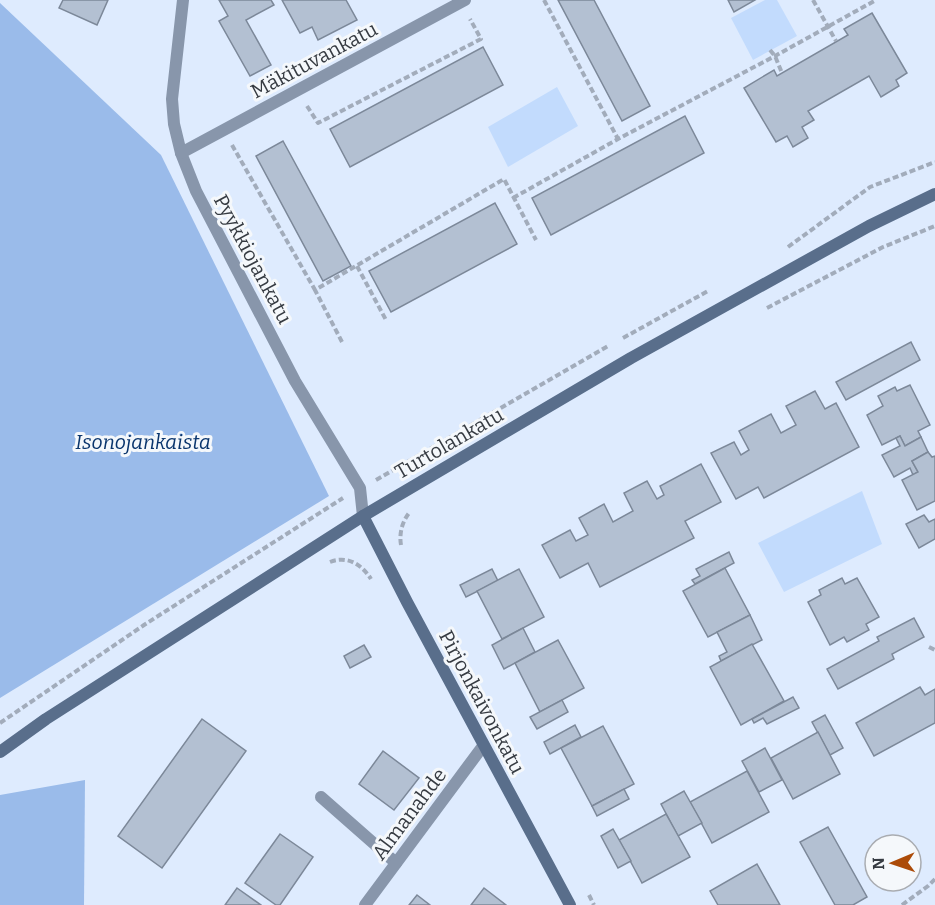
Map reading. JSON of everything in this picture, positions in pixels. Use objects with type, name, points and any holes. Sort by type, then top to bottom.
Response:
[{"type":"main road","name":"Turtolankatu","points":[[0,752],[46,719],[363,516],[642,352],[869,226],[935,194]]},
{"type":"main road","name":"Pirjonkaivonkatu","points":[[363,516],[483,746],[570,905]]},
{"type":"street","name":"Pyykkiojankatu","points":[[183,0],[172,99],[174,124],[181,153],[196,191],[295,381],[360,488],[363,516]]},
{"type":"street","name":"Mäkituvankatu","points":[[181,153],[464,1]]},
{"type":"street","name":"Almanahde","points":[[365,905],[483,746]]},
{"type":"street","points":[[321,797],[396,863]]},
{"type":"path","points":[[544,0],[618,139]]},
{"type":"path","points":[[813,0],[836,41]]},
{"type":"path","points":[[513,198],[828,27],[867,2],[876,0]]},
{"type":"path","points":[[298,90],[318,123],[481,39],[464,1]]},
{"type":"path","points":[[770,50],[782,73]]},
{"type":"path","points":[[224,130],[342,342]]},
{"type":"path","points":[[315,290],[504,179],[536,240]]},
{"type":"path","points":[[764,309],[883,247],[935,226]]},
{"type":"path","points":[[357,266],[386,320]]},
{"type":"path","points":[[402,548],[401,527],[407,515],[416,508]]},
{"type":"path","points":[[326,564],[339,559],[352,562],[360,566],[372,581]]},
{"type":"path","points":[[929,647],[935,650]]},
{"type":"path","points":[[0,723],[46,691]]},
{"type":"path","points":[[902,905],[935,879]]},
{"type":"path","points":[[584,886],[594,905]]},
{"type":"shaded area","points":[[765,0],[777,0],[797,36],[753,60],[731,18]]},
{"type":"shaded area","points":[[557,87],[578,126],[508,167],[488,127]]},
{"type":"shaded area","points":[[862,491],[882,544],[784,592],[758,543]]},
{"type":"green space","name":"Isonojankaista","points":[[0,3],[161,155],[329,496],[0,698]]},
{"type":"green space","points":[[85,780],[84,905],[0,905],[0,795]]},
{"type":"building","points":[[63,0],[108,0],[97,25],[59,8]]},
{"type":"building","points":[[219,0],[271,0],[274,5],[246,20],[271,65],[250,76],[219,21],[228,16]]},
{"type":"building","points":[[282,0],[346,0],[357,20],[318,40],[312,27],[300,33]]},
{"type":"building","points":[[558,0],[594,0],[650,106],[622,121]]},
{"type":"building","points":[[728,0],[755,0],[734,12]]},
{"type":"building","points":[[872,13],[907,73],[896,80],[899,86],[881,97],[869,76],[808,111],[814,120],[802,127],[808,138],[793,147],[787,136],[776,142],[744,88],[774,70],[777,76],[848,35],[844,29]]},
{"type":"building","points":[[483,47],[503,85],[350,167],[330,129]]},
{"type":"building","points":[[685,116],[704,153],[551,235],[532,198]]},
{"type":"building","points":[[283,141],[351,266],[323,281],[256,156]]},
{"type":"building","points":[[495,203],[517,244],[391,312],[369,271]]},
{"type":"building","points":[[911,342],[920,360],[846,400],[836,382]]},
{"type":"building","points":[[910,385],[930,425],[918,431],[921,437],[905,446],[900,436],[882,445],[867,415],[883,406],[878,396],[895,387],[897,391]]},
{"type":"building","points":[[815,391],[825,409],[836,403],[859,447],[764,498],[758,487],[736,499],[711,453],[734,442],[741,455],[749,450],[739,431],[771,414],[781,433],[796,425],[786,406]]},
{"type":"building","points":[[900,436],[905,446],[921,437],[928,452],[912,461],[918,472],[913,475],[910,468],[894,477],[882,455],[900,446],[896,438]]},
{"type":"building","points":[[928,452],[932,457],[935,456],[935,501],[917,510],[902,480],[918,472],[912,461]]},
{"type":"building","points":[[701,464],[721,502],[685,521],[694,538],[600,587],[588,563],[560,578],[542,545],[570,530],[576,541],[588,535],[579,518],[604,504],[613,522],[633,511],[624,493],[647,481],[657,499],[664,495],[660,486]]},
{"type":"building","points":[[924,515],[929,522],[935,519],[935,539],[919,548],[906,524]]},
{"type":"building","points":[[729,552],[734,563],[695,584],[692,580],[700,576],[696,569]]},
{"type":"building","points":[[725,568],[750,615],[708,637],[683,591]]},
{"type":"building","points":[[492,569],[498,581],[466,597],[460,585]]},
{"type":"building","points":[[519,569],[544,617],[502,639],[477,591]]},
{"type":"building","points":[[842,578],[845,584],[857,578],[879,617],[866,624],[869,630],[847,642],[844,637],[830,645],[808,602],[821,595],[819,590]]},
{"type":"building","points":[[750,615],[762,640],[721,661],[719,656],[727,652],[717,632]]},
{"type":"building","points":[[914,618],[924,637],[892,654],[894,659],[838,689],[827,669],[879,641],[877,637]]},
{"type":"building","points":[[523,628],[535,652],[504,669],[492,645]]},
{"type":"building","points":[[558,640],[584,688],[540,712],[515,663]]},
{"type":"building","points":[[752,644],[784,701],[741,725],[710,667]]},
{"type":"building","points":[[364,645],[371,657],[350,668],[344,656]]},
{"type":"building","points":[[920,687],[925,695],[935,689],[935,723],[874,756],[856,723]]},
{"type":"building","points":[[793,697],[799,708],[767,724],[763,718],[754,723],[752,719]]},
{"type":"building","points":[[562,700],[568,712],[537,729],[530,717]]},
{"type":"building","points":[[825,715],[843,748],[830,755],[812,722]]},
{"type":"building","points":[[202,719],[246,751],[162,868],[118,836]]},
{"type":"building","points":[[575,725],[581,737],[550,754],[544,742]]},
{"type":"building","points":[[603,726],[634,784],[592,806],[561,748]]},
{"type":"building","points":[[818,732],[840,774],[793,799],[771,758]]},
{"type":"building","points":[[765,748],[782,780],[759,792],[742,761]]},
{"type":"building","points":[[383,751],[419,778],[394,810],[359,784]]},
{"type":"building","points":[[747,771],[769,812],[712,843],[690,802]]},
{"type":"building","points":[[624,789],[629,799],[597,816],[592,806]]},
{"type":"building","points":[[684,791],[702,823],[678,836],[661,804]]},
{"type":"building","points":[[666,814],[690,857],[642,883],[619,840]]},
{"type":"building","points":[[828,827],[867,897],[853,905],[835,905],[800,842]]},
{"type":"building","points":[[613,829],[631,861],[618,868],[601,836]]},
{"type":"building","points":[[280,834],[313,857],[280,905],[276,905],[245,883]]},
{"type":"building","points":[[757,864],[780,905],[718,905],[710,891]]},
{"type":"building","points":[[237,888],[261,905],[225,905]]},
{"type":"building","points":[[484,888],[506,905],[471,905]]},
{"type":"building","points":[[417,895],[430,905],[409,905]]}]
